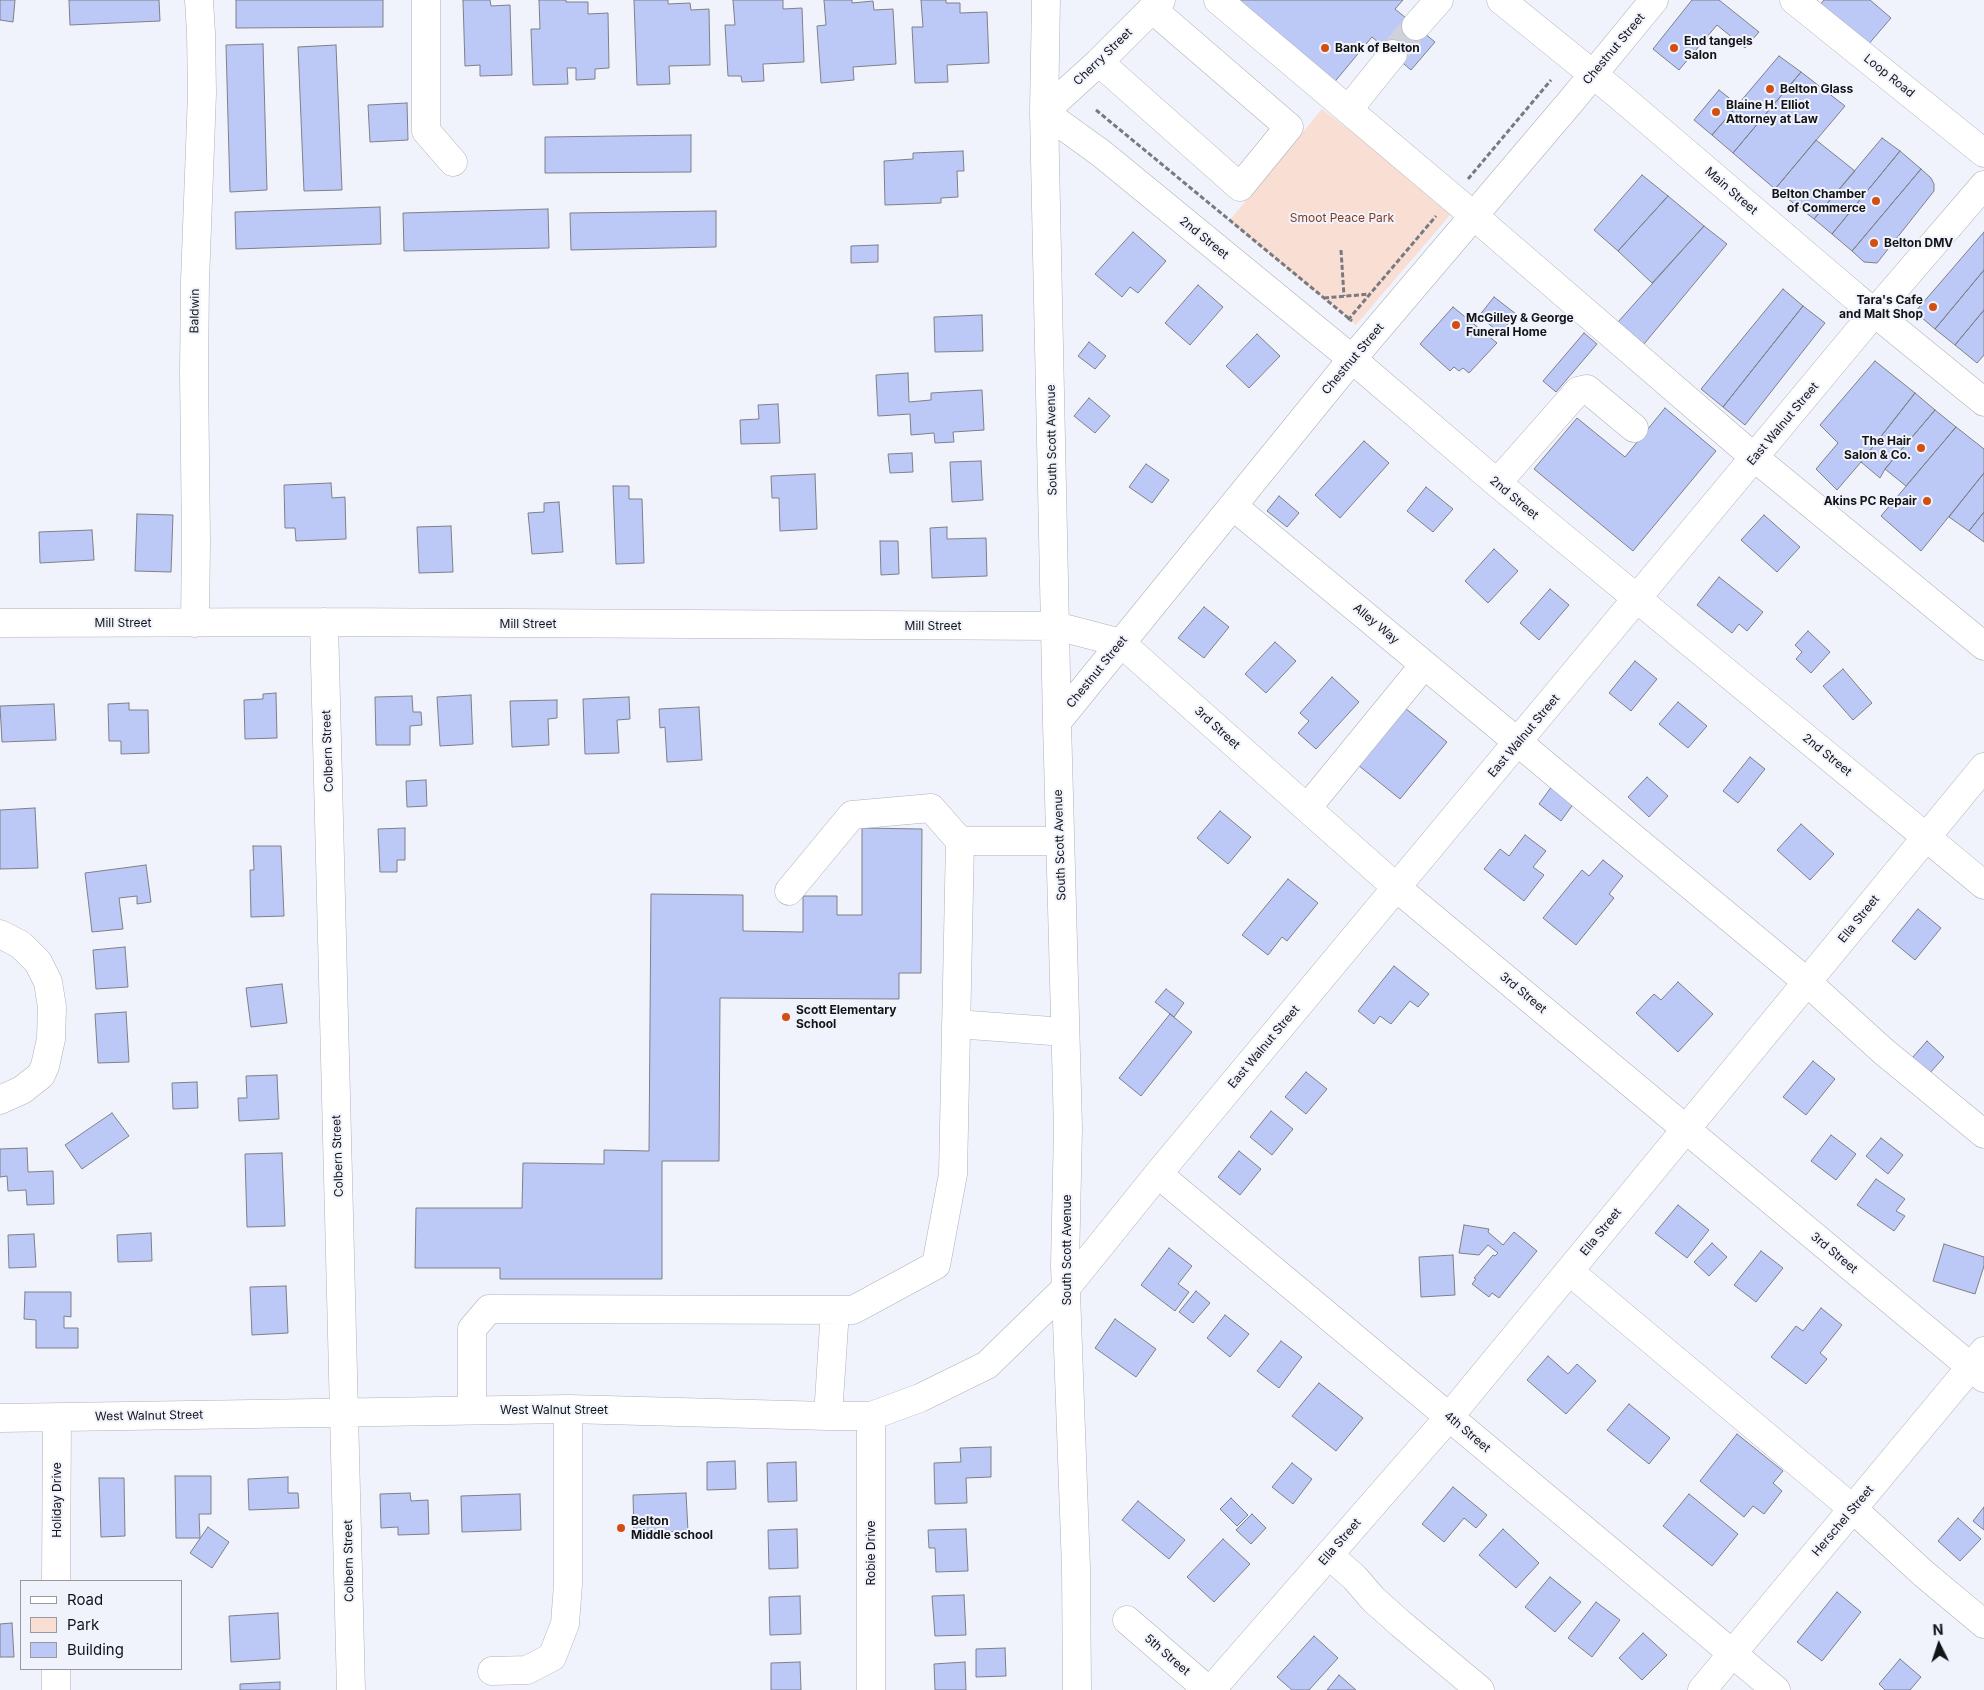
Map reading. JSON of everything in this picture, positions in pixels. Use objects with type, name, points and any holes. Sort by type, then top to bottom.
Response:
[{"type":"street","name":"Baldwin","points":[[196,623],[195,308],[202,93],[201,33],[198,0]]},
{"type":"street","points":[[426,0],[426,131],[453,162]]},
{"type":"street","name":"South Scott Avenue","points":[[1046,0],[1044,112],[1056,626],[1056,722],[1068,1128],[1066,1288],[1076,1558],[1077,1690]]},
{"type":"street","points":[[1218,0],[1474,216],[1755,458],[1984,646]]},
{"type":"street","points":[[1416,26],[1438,0]]},
{"type":"street","name":"Main Street","points":[[1501,0],[1593,74],[1874,313],[1984,402]]},
{"type":"street","name":"Chestnut Street","points":[[1056,722],[1352,359],[1654,0]]},
{"type":"street","name":"Loop Road","points":[[1794,0],[1984,153]]},
{"type":"street","points":[[1099,62],[1240,187],[1289,127],[1156,4]]},
{"type":"street","name":"Cherry Street","points":[[1044,112],[1099,62],[1156,4]]},
{"type":"street","points":[[1348,110],[1393,54]]},
{"type":"street","name":"2nd Street","points":[[1044,112],[1102,154],[1352,359],[1496,483],[1984,885]]},
{"type":"street","name":"East Walnut Street","points":[[1066,1288],[1158,1174],[1874,313],[1984,185]]},
{"type":"street","points":[[1496,483],[1578,391],[1588,389],[1634,428]]},
{"type":"street","name":"Alley Way","points":[[1233,506],[1807,982],[1883,1052],[1984,1134]]},
{"type":"street","name":"Mill Street","points":[[0,623],[324,622],[1056,626]]},
{"type":"street","name":"Colbern Street","points":[[324,622],[351,1690]]},
{"type":"street","name":"3rd Street","points":[[1056,626],[1121,643],[1397,888],[1686,1129],[1980,1366]]},
{"type":"street","points":[[1307,808],[1424,665]]},
{"type":"street","name":"Ella Street","points":[[1209,1690],[1449,1417],[1984,767]]},
{"type":"street","points":[[472,1409],[472,1329],[489,1309],[853,1310],[936,1265],[954,1174],[960,841],[932,808],[852,815],[789,891]]},
{"type":"street","points":[[960,841],[1060,841]]},
{"type":"street","points":[[0,934],[21,945],[38,962],[48,982],[52,1007],[51,1038],[45,1066],[40,1075],[22,1090],[0,1100]]},
{"type":"street","points":[[956,1024],[1065,1032]]},
{"type":"street","name":"4th Street","points":[[1158,1174],[1776,1690]]},
{"type":"street","points":[[1569,1271],[1853,1510],[1924,1574],[1984,1624]]},
{"type":"street","name":"West Walnut Street","points":[[0,1418],[472,1409],[568,1409],[871,1416],[920,1398],[987,1365],[1066,1288]]},
{"type":"street","points":[[828,1416],[835,1310]]},
{"type":"street","name":"Herschel Street","points":[[1702,1690],[1853,1510],[1980,1366]]},
{"type":"street","points":[[492,1671],[527,1670],[552,1657],[566,1624],[568,1584],[568,1409]]},
{"type":"street","name":"Robie Drive","points":[[871,1416],[871,1690]]},
{"type":"street","name":"Holiday Drive","points":[[56,1580],[57,1418]]},
{"type":"street","points":[[1329,1555],[1355,1578],[1373,1599],[1394,1618],[1480,1690]]},
{"type":"street","name":"5th Street","points":[[1127,1620],[1209,1690]]},
{"type":"street","points":[[56,1670],[56,1690]]},
{"type":"path","points":[[1096,110],[1356,325]]},
{"type":"path","points":[[1341,250],[1344,296]]},
{"type":"path","points":[[1323,298],[1370,294]]},
{"type":"green space","name":"Smoot Peace Park","points":[[1322,109],[1446,204],[1450,215],[1356,325],[1229,221]]},
{"type":"building","points":[[0,0],[15,0],[13,22],[0,20]]},
{"type":"building","points":[[69,0],[159,0],[160,21],[70,25]]},
{"type":"building","points":[[236,0],[383,0],[383,27],[236,28]]},
{"type":"building","points":[[463,0],[490,0],[491,6],[510,5],[512,75],[480,76],[480,65],[465,66]]},
{"type":"building","points":[[539,0],[588,2],[588,14],[608,13],[609,68],[595,69],[595,79],[576,80],[576,68],[567,68],[568,84],[533,85],[531,29],[540,29]]},
{"type":"building","points":[[634,0],[668,0],[668,4],[690,3],[691,10],[709,9],[710,65],[669,66],[670,84],[637,85]]},
{"type":"building","points":[[733,0],[783,0],[783,9],[802,8],[804,62],[763,64],[764,81],[742,82],[741,76],[728,76],[725,25],[735,25]]},
{"type":"building","points":[[824,0],[852,0],[852,3],[873,1],[874,10],[893,9],[896,64],[853,67],[854,80],[821,83],[817,26],[826,25]]},
{"type":"building","points":[[921,0],[946,0],[946,3],[960,3],[960,13],[987,12],[989,63],[947,65],[948,82],[915,83],[912,27],[923,27]]},
{"type":"building","name":"Bank of Belton","points":[[1230,0],[1403,0],[1395,9],[1435,42],[1411,70],[1372,37],[1332,85]]},
{"type":"building","points":[[1692,0],[1719,0],[1759,32],[1745,48],[1717,25],[1679,70],[1653,49]]},
{"type":"building","points":[[1824,0],[1870,0],[1891,18],[1867,46],[1819,6]]},
{"type":"building","points":[[263,44],[267,190],[230,192],[226,45]]},
{"type":"building","points":[[336,45],[342,190],[304,191],[298,47]]},
{"type":"building","name":"Belton Glass","points":[[1779,56],[1801,72],[1733,153],[1712,135]]},
{"type":"building","points":[[1801,72],[1845,106],[1775,189],[1733,153]]},
{"type":"building","name":"Blaine H. Elliot Attorney at Law","points":[[1719,90],[1738,105],[1712,135],[1694,120]]},
{"type":"building","points":[[407,103],[408,140],[370,142],[368,105]]},
{"type":"building","points":[[691,135],[691,172],[545,173],[545,137]]},
{"type":"building","points":[[1882,138],[1900,151],[1832,234],[1814,219]]},
{"type":"building","points":[[1816,140],[1855,171],[1814,219],[1775,189]]},
{"type":"building","points":[[963,151],[964,171],[957,171],[958,197],[941,198],[941,203],[885,205],[884,161],[913,159],[913,153]]},
{"type":"building","name":"Belton Chamber of Commerce","points":[[1900,151],[1921,169],[1852,251],[1832,234]]},
{"type":"building","points":[[1921,169],[1931,178],[1934,184],[1934,191],[1877,263],[1864,262],[1852,251]]},
{"type":"building","points":[[1642,175],[1668,196],[1618,251],[1594,230]]},
{"type":"building","points":[[1668,196],[1704,226],[1652,283],[1618,251]]},
{"type":"building","points":[[380,207],[381,244],[236,249],[235,212]]},
{"type":"building","points":[[548,209],[549,248],[404,251],[403,213]]},
{"type":"building","points":[[716,211],[716,247],[571,250],[570,213]]},
{"type":"building","points":[[1704,226],[1727,244],[1644,344],[1618,322]]},
{"type":"building","points":[[1133,232],[1166,261],[1138,293],[1130,287],[1122,297],[1095,274]]},
{"type":"building","points":[[1984,232],[1984,270],[1935,329],[1915,312]]},
{"type":"building","points":[[878,245],[878,262],[851,263],[851,246]]},
{"type":"building","points":[[1984,270],[1984,310],[1955,345],[1935,329]]},
{"type":"building","points":[[1198,285],[1223,307],[1190,345],[1165,323]]},
{"type":"building","points":[[1783,289],[1803,306],[1723,407],[1701,389]]},
{"type":"building","points":[[1494,297],[1516,314],[1500,333],[1479,316]]},
{"type":"building","points":[[1803,306],[1825,323],[1745,425],[1723,407]]},
{"type":"building","name":"McGilley & George Funeral Home","points":[[1453,307],[1497,343],[1469,373],[1463,368],[1459,371],[1454,367],[1450,371],[1420,344]]},
{"type":"building","points":[[1984,310],[1984,355],[1977,363],[1955,345]]},
{"type":"building","points":[[982,315],[983,351],[935,352],[934,317]]},
{"type":"building","points":[[1584,333],[1597,344],[1556,392],[1543,381]]},
{"type":"building","points":[[1257,334],[1280,356],[1249,388],[1226,366]]},
{"type":"building","points":[[1089,342],[1106,356],[1095,369],[1078,356]]},
{"type":"building","points":[[1875,361],[1915,393],[1837,490],[1816,469],[1838,443],[1820,425]]},
{"type":"building","points":[[908,373],[909,402],[931,400],[931,393],[982,390],[984,430],[953,432],[954,442],[935,443],[934,433],[911,435],[910,414],[878,416],[876,375]]},
{"type":"building","points":[[1915,393],[1935,410],[1885,469],[1880,478],[1861,462]]},
{"type":"building","points":[[1089,398],[1110,416],[1095,433],[1074,416]]},
{"type":"building","points":[[778,404],[780,443],[741,444],[740,420],[759,419],[758,405]]},
{"type":"building","points":[[1665,408],[1716,451],[1633,551],[1534,469],[1577,418],[1625,457]]},
{"type":"building","name":"The Hair Salon & Co.","points":[[1935,410],[1956,427],[1906,486],[1885,469]]},
{"type":"building","name":"Akins PC Repair","points":[[1956,427],[1984,449],[1984,473],[1921,551],[1881,516]]},
{"type":"building","points":[[1364,441],[1389,463],[1340,518],[1315,495]]},
{"type":"building","points":[[912,453],[913,472],[890,473],[888,454]]},
{"type":"building","points":[[981,461],[983,500],[952,502],[950,462]]},
{"type":"building","points":[[1146,464],[1169,480],[1152,503],[1129,487]]},
{"type":"building","points":[[1984,473],[1984,512],[1969,531],[1949,517]]},
{"type":"building","points":[[815,474],[817,529],[780,531],[779,498],[772,498],[771,476]]},
{"type":"building","points":[[331,483],[332,498],[345,497],[346,539],[296,541],[295,528],[285,528],[284,485]]},
{"type":"building","points":[[613,486],[629,486],[629,499],[642,499],[644,563],[616,564]]},
{"type":"building","points":[[1426,487],[1453,509],[1433,532],[1407,511]]},
{"type":"building","points":[[1279,496],[1299,513],[1287,527],[1267,511]]},
{"type":"building","points":[[559,502],[563,552],[532,554],[528,513],[544,512],[544,503]]},
{"type":"building","points":[[1984,512],[1984,542],[1969,531]]},
{"type":"building","points":[[137,514],[173,515],[171,572],[135,571]]},
{"type":"building","points":[[1764,515],[1800,547],[1777,572],[1741,540]]},
{"type":"building","points":[[451,526],[453,572],[419,573],[417,527]]},
{"type":"building","points":[[947,527],[947,539],[986,538],[987,576],[932,578],[930,528]]},
{"type":"building","points":[[92,530],[94,560],[40,563],[39,532]]},
{"type":"building","points":[[880,541],[898,541],[899,574],[881,575]]},
{"type":"building","points":[[1494,549],[1518,571],[1488,603],[1465,581]]},
{"type":"building","points":[[1719,577],[1763,612],[1747,631],[1739,624],[1732,633],[1697,605]]},
{"type":"building","points":[[1550,589],[1569,605],[1539,640],[1520,623]]},
{"type":"building","points":[[1204,607],[1229,627],[1204,658],[1178,638]]},
{"type":"building","points":[[1808,631],[1830,652],[1811,673],[1796,659],[1802,652],[1795,645]]},
{"type":"building","points":[[1275,642],[1296,661],[1266,693],[1245,674]]},
{"type":"building","points":[[1635,661],[1657,679],[1631,711],[1609,693]]},
{"type":"building","points":[[1843,669],[1872,703],[1853,720],[1823,686]]},
{"type":"building","points":[[1332,677],[1359,702],[1316,749],[1298,733],[1309,721],[1300,713]]},
{"type":"building","points":[[276,693],[277,738],[245,739],[244,700],[263,699],[263,694]]},
{"type":"building","points":[[471,695],[473,744],[440,746],[437,697]]},
{"type":"building","points":[[412,696],[413,712],[421,712],[422,725],[410,726],[410,745],[376,745],[375,697]]},
{"type":"building","points":[[629,697],[630,719],[617,720],[619,753],[585,754],[583,699]]},
{"type":"building","points":[[557,700],[557,718],[548,719],[549,745],[512,747],[510,701]]},
{"type":"building","points":[[1678,702],[1707,726],[1688,748],[1659,724]]},
{"type":"building","points":[[129,703],[129,710],[148,710],[149,753],[121,754],[121,741],[109,741],[108,704]]},
{"type":"building","points":[[54,704],[56,740],[2,742],[0,706]]},
{"type":"building","points":[[699,707],[702,760],[667,762],[665,727],[660,728],[659,709]]},
{"type":"building","points":[[1405,708],[1447,742],[1400,799],[1358,765]]},
{"type":"building","points":[[1750,757],[1765,769],[1738,803],[1723,791]]},
{"type":"building","points":[[1647,777],[1668,796],[1649,817],[1628,797]]},
{"type":"building","points":[[426,780],[427,806],[407,807],[406,781]]},
{"type":"building","points":[[1552,786],[1574,803],[1561,821],[1539,804]]},
{"type":"building","points":[[35,808],[38,868],[0,869],[0,810]]},
{"type":"building","points":[[1220,811],[1251,837],[1228,864],[1197,838]]},
{"type":"building","points":[[1801,824],[1834,854],[1810,880],[1777,850]]},
{"type":"building","points":[[405,828],[405,860],[397,860],[397,872],[380,872],[378,829]]},
{"type":"building","points":[[862,828],[922,829],[921,973],[899,973],[899,999],[720,998],[719,1161],[662,1161],[662,1279],[500,1279],[500,1268],[415,1268],[416,1208],[522,1208],[523,1163],[604,1164],[604,1150],[649,1151],[651,894],[743,895],[743,931],[803,932],[803,896],[837,896],[837,915],[862,915]]},
{"type":"building","points":[[1525,835],[1546,851],[1533,867],[1544,875],[1524,901],[1484,869],[1500,849],[1509,856]]},
{"type":"building","points":[[253,846],[281,846],[284,916],[251,917],[250,870],[254,870]]},
{"type":"building","points":[[1603,860],[1623,876],[1609,894],[1614,898],[1576,945],[1543,918],[1582,870],[1589,876]]},
{"type":"building","points":[[146,865],[151,902],[137,904],[137,896],[119,898],[123,929],[92,932],[85,873]]},
{"type":"building","points":[[1288,879],[1318,903],[1287,941],[1282,937],[1268,955],[1242,935]]},
{"type":"building","points":[[1918,909],[1941,928],[1915,960],[1892,941]]},
{"type":"building","points":[[125,947],[128,987],[96,989],[93,950]]},
{"type":"building","points":[[1394,966],[1429,994],[1418,1007],[1410,1001],[1391,1024],[1380,1016],[1374,1024],[1358,1011]]},
{"type":"building","points":[[1678,982],[1713,1014],[1678,1052],[1636,1013],[1654,994],[1661,1000]]},
{"type":"building","points":[[282,984],[287,1023],[251,1027],[246,988]]},
{"type":"building","points":[[1166,989],[1184,1003],[1174,1017],[1155,1002]]},
{"type":"building","points":[[126,1012],[129,1062],[98,1063],[95,1014]]},
{"type":"building","points":[[1170,1014],[1192,1032],[1141,1096],[1119,1078]]},
{"type":"building","points":[[1927,1041],[1944,1057],[1929,1074],[1912,1058]]},
{"type":"building","points":[[1813,1061],[1835,1079],[1806,1115],[1783,1097]]},
{"type":"building","points":[[1306,1072],[1327,1089],[1306,1114],[1285,1097]]},
{"type":"building","points":[[277,1075],[279,1119],[239,1121],[238,1098],[247,1098],[246,1076]]},
{"type":"building","points":[[197,1082],[198,1108],[173,1109],[172,1083]]},
{"type":"building","points":[[1271,1111],[1293,1129],[1272,1155],[1250,1137]]},
{"type":"building","points":[[112,1113],[129,1136],[82,1169],[65,1145]]},
{"type":"building","points":[[1831,1135],[1856,1154],[1836,1180],[1811,1161]]},
{"type":"building","points":[[1881,1138],[1903,1155],[1888,1174],[1866,1156]]},
{"type":"building","points":[[27,1148],[28,1172],[53,1171],[54,1204],[27,1205],[26,1190],[8,1191],[7,1176],[0,1177],[0,1149]]},
{"type":"building","points":[[1239,1151],[1261,1169],[1240,1195],[1218,1177]]},
{"type":"building","points":[[282,1153],[285,1226],[247,1227],[245,1154]]},
{"type":"building","points":[[1876,1179],[1905,1199],[1896,1211],[1905,1216],[1894,1231],[1857,1205]]},
{"type":"building","points":[[1678,1205],[1709,1230],[1687,1258],[1655,1233]]},
{"type":"building","points":[[1464,1225],[1489,1229],[1488,1232],[1503,1245],[1514,1232],[1537,1251],[1499,1298],[1492,1293],[1489,1297],[1472,1284],[1476,1279],[1474,1278],[1493,1255],[1495,1256],[1498,1253],[1488,1245],[1479,1255],[1459,1253]]},
{"type":"building","points":[[151,1233],[152,1261],[118,1262],[117,1235]]},
{"type":"building","points":[[34,1234],[36,1267],[9,1268],[8,1235]]},
{"type":"building","points":[[1712,1243],[1727,1257],[1709,1276],[1694,1262]]},
{"type":"building","points":[[1944,1244],[1984,1257],[1984,1266],[1975,1294],[1933,1281]]},
{"type":"building","points":[[1169,1248],[1192,1266],[1178,1284],[1189,1292],[1175,1311],[1141,1285]]},
{"type":"building","points":[[1761,1251],[1783,1268],[1756,1302],[1734,1285]]},
{"type":"building","points":[[1453,1255],[1455,1295],[1421,1297],[1419,1257]]},
{"type":"building","points":[[286,1286],[288,1333],[252,1335],[250,1287]]},
{"type":"building","points":[[1196,1291],[1210,1303],[1193,1323],[1179,1312]]},
{"type":"building","points":[[25,1292],[71,1292],[71,1317],[64,1316],[64,1328],[78,1328],[78,1348],[36,1348],[36,1320],[24,1319]]},
{"type":"building","points":[[1821,1308],[1842,1325],[1820,1353],[1827,1359],[1806,1384],[1771,1357],[1796,1326],[1803,1331]]},
{"type":"building","points":[[1225,1315],[1249,1334],[1230,1357],[1207,1338]]},
{"type":"building","points":[[1115,1319],[1156,1349],[1136,1377],[1095,1348]]},
{"type":"building","points":[[1281,1341],[1302,1357],[1279,1388],[1257,1371]]},
{"type":"building","points":[[1548,1356],[1568,1374],[1577,1364],[1596,1381],[1566,1414],[1527,1380]]},
{"type":"building","points":[[1319,1383],[1363,1418],[1336,1451],[1292,1416]]},
{"type":"building","points":[[1629,1404],[1670,1438],[1649,1464],[1607,1430]]},
{"type":"building","points":[[1737,1434],[1783,1471],[1773,1483],[1782,1491],[1764,1514],[1753,1506],[1744,1517],[1700,1481]]},
{"type":"building","points":[[991,1447],[991,1477],[966,1478],[967,1503],[935,1504],[934,1463],[961,1462],[960,1448]]},
{"type":"building","points":[[735,1461],[736,1489],[707,1490],[707,1462]]},
{"type":"building","points":[[796,1462],[797,1501],[768,1502],[767,1463]]},
{"type":"building","points":[[1292,1463],[1312,1479],[1293,1504],[1272,1487]]},
{"type":"building","points":[[175,1476],[211,1476],[211,1514],[199,1514],[200,1538],[176,1538]]},
{"type":"building","points":[[288,1477],[288,1493],[298,1493],[299,1508],[249,1510],[248,1479]]},
{"type":"building","points":[[99,1478],[124,1478],[125,1536],[101,1537]]},
{"type":"building","points":[[1453,1487],[1487,1515],[1476,1528],[1464,1518],[1444,1542],[1422,1524]]},
{"type":"building","points":[[410,1493],[411,1501],[428,1500],[429,1534],[398,1535],[398,1527],[381,1528],[380,1494]]},
{"type":"building","points":[[686,1493],[688,1531],[634,1533],[633,1495]]},
{"type":"building","points":[[520,1494],[521,1530],[462,1532],[461,1496]]},
{"type":"building","points":[[1689,1494],[1738,1534],[1712,1566],[1663,1526]]},
{"type":"building","points":[[1231,1498],[1248,1515],[1237,1526],[1220,1509]]},
{"type":"building","points":[[1138,1501],[1185,1540],[1169,1559],[1122,1520]]},
{"type":"building","points":[[1984,1507],[1984,1530],[1973,1521]]},
{"type":"building","points":[[1252,1514],[1266,1528],[1251,1544],[1236,1530]]},
{"type":"building","points":[[1958,1518],[1981,1539],[1960,1561],[1938,1541]]},
{"type":"building","points":[[208,1527],[229,1542],[212,1568],[190,1553]]},
{"type":"building","points":[[797,1529],[798,1568],[769,1569],[768,1530]]},
{"type":"building","points":[[966,1529],[968,1571],[936,1572],[935,1548],[929,1548],[928,1530]]},
{"type":"building","points":[[1503,1529],[1539,1563],[1516,1588],[1479,1555]]},
{"type":"building","points":[[1223,1539],[1250,1564],[1214,1602],[1187,1577]]},
{"type":"building","points":[[1550,1577],[1581,1602],[1555,1632],[1525,1607]]},
{"type":"building","points":[[1837,1592],[1861,1612],[1822,1661],[1797,1642]]},
{"type":"building","points":[[964,1595],[966,1635],[935,1636],[932,1596]]},
{"type":"building","points":[[800,1596],[801,1634],[770,1635],[769,1597]]},
{"type":"building","points":[[1596,1602],[1620,1620],[1592,1657],[1568,1638]]},
{"type":"building","points":[[278,1613],[280,1659],[231,1662],[229,1616]]},
{"type":"building","points":[[12,1623],[14,1657],[0,1657],[0,1624]]},
{"type":"building","points":[[1643,1633],[1667,1655],[1642,1680],[1619,1658]]},
{"type":"building","points":[[1314,1636],[1338,1658],[1309,1690],[1292,1690],[1277,1677]]},
{"type":"building","points":[[1005,1648],[1006,1676],[976,1677],[976,1649]]},
{"type":"building","points":[[1900,1659],[1921,1677],[1910,1690],[1885,1690],[1879,1684]]},
{"type":"building","points":[[800,1662],[801,1690],[771,1690],[771,1663]]},
{"type":"building","points":[[965,1662],[966,1690],[935,1690],[934,1664]]},
{"type":"building","points":[[1339,1675],[1356,1690],[1327,1690]]},
{"type":"building","points":[[280,1682],[280,1690],[240,1690],[240,1684]]},
{"type":"tunnel","points":[[1393,54],[1416,26]]},
{"type":"place","name":"Bank of Belton","points":[[1325,48]]},
{"type":"place","name":"End tangels Salon","points":[[1674,48]]},
{"type":"place","name":"Belton Glass","points":[[1770,89]]},
{"type":"place","name":"Blaine H. Elliot Attorney at Law","points":[[1716,112]]},
{"type":"place","name":"Belton Chamber of Commerce","points":[[1876,201]]},
{"type":"place","name":"Belton DMV","points":[[1874,243]]},
{"type":"place","name":"Tara's Cafe and Malt Shop","points":[[1933,307]]},
{"type":"place","name":"McGilley & George Funeral Home","points":[[1456,325]]},
{"type":"place","name":"The Hair Salon & Co.","points":[[1921,448]]},
{"type":"place","name":"Akins PC Repair","points":[[1927,501]]},
{"type":"place","name":"Scott Elementary School","points":[[786,1017]]},
{"type":"place","name":"Belton Middle school","points":[[621,1528]]}]
